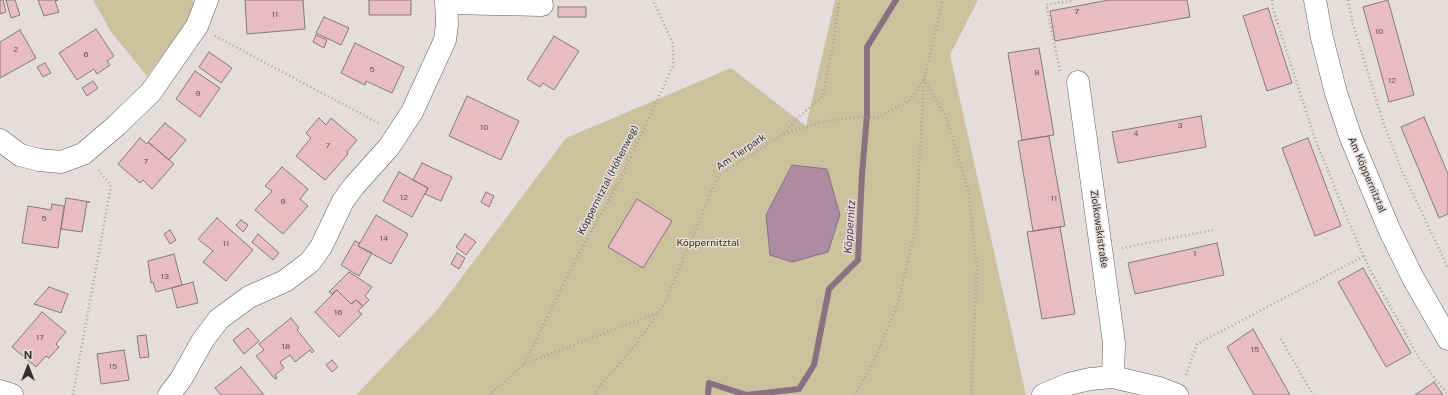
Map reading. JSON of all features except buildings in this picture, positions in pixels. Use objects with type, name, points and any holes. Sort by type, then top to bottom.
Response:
[{"type":"street","points":[[0,140],[20,155],[39,160],[61,162],[83,154],[117,125],[151,92],[197,26],[207,0]]},
{"type":"street","name":"Am Köppernitztal","points":[[1315,0],[1336,93],[1351,138],[1384,216],[1413,278],[1448,339]]},
{"type":"street","points":[[169,395],[181,379],[203,340],[219,319],[249,297],[285,281],[310,262],[321,248],[343,201],[354,186],[389,147],[399,134],[412,112],[445,40],[447,24],[446,2],[542,5]]},
{"type":"street","name":"Ziolkowskistraße","points":[[1078,82],[1114,343],[1113,377]]},
{"type":"street","points":[[1043,395],[1069,384],[1090,379],[1113,377],[1181,388]]},
{"type":"street","points":[[0,391],[12,395]]},
{"type":"path","name":"Köppernitztal (Höhenweg)","points":[[524,364],[576,259],[621,178],[673,66],[673,44],[653,0]]},
{"type":"path","points":[[783,134],[796,119],[823,96],[834,40],[839,0]]},
{"type":"path","name":"Am Tierpark","points":[[595,395],[598,388],[636,344],[665,303],[718,176],[783,134],[825,121],[860,117],[877,118],[910,100],[924,79],[943,0]]},
{"type":"path","points":[[1074,0],[1046,5],[1062,80],[1078,82]]},
{"type":"path","points":[[1272,0],[1276,17],[1315,139],[1364,256],[1418,358],[1448,395]]},
{"type":"path","points":[[1348,0],[1353,24],[1384,125],[1402,171],[1448,268]]},
{"type":"path","points":[[197,26],[399,134]]},
{"type":"path","points":[[855,395],[876,354],[898,303],[916,226],[924,79]]},
{"type":"path","points":[[924,79],[947,119],[968,190],[977,268],[971,395]]},
{"type":"path","points":[[73,395],[112,184],[83,154]]},
{"type":"path","points":[[1102,252],[1213,230]]},
{"type":"path","points":[[1181,388],[1196,344],[1364,256]]},
{"type":"path","name":"Köppernitztal (Höhenweg)","points":[[489,395],[524,364],[658,313]]},
{"type":"path","points":[[1281,339],[1313,395]]},
{"type":"green space","points":[[93,0],[193,0],[193,6],[186,23],[147,76],[111,32]]},
{"type":"green space","name":"Köppernitztal","points":[[835,0],[978,0],[950,55],[1026,395],[356,395],[438,309],[566,138],[731,68],[806,126]]},
{"type":"shaded area","points":[[792,165],[827,169],[840,215],[828,252],[792,262],[770,255],[766,215]]},
{"type":"waterway","name":"Köppernitz","points":[[708,395],[709,383],[747,395],[799,389],[814,365],[829,289],[858,260],[862,174],[867,115],[867,47],[896,0]]}]
